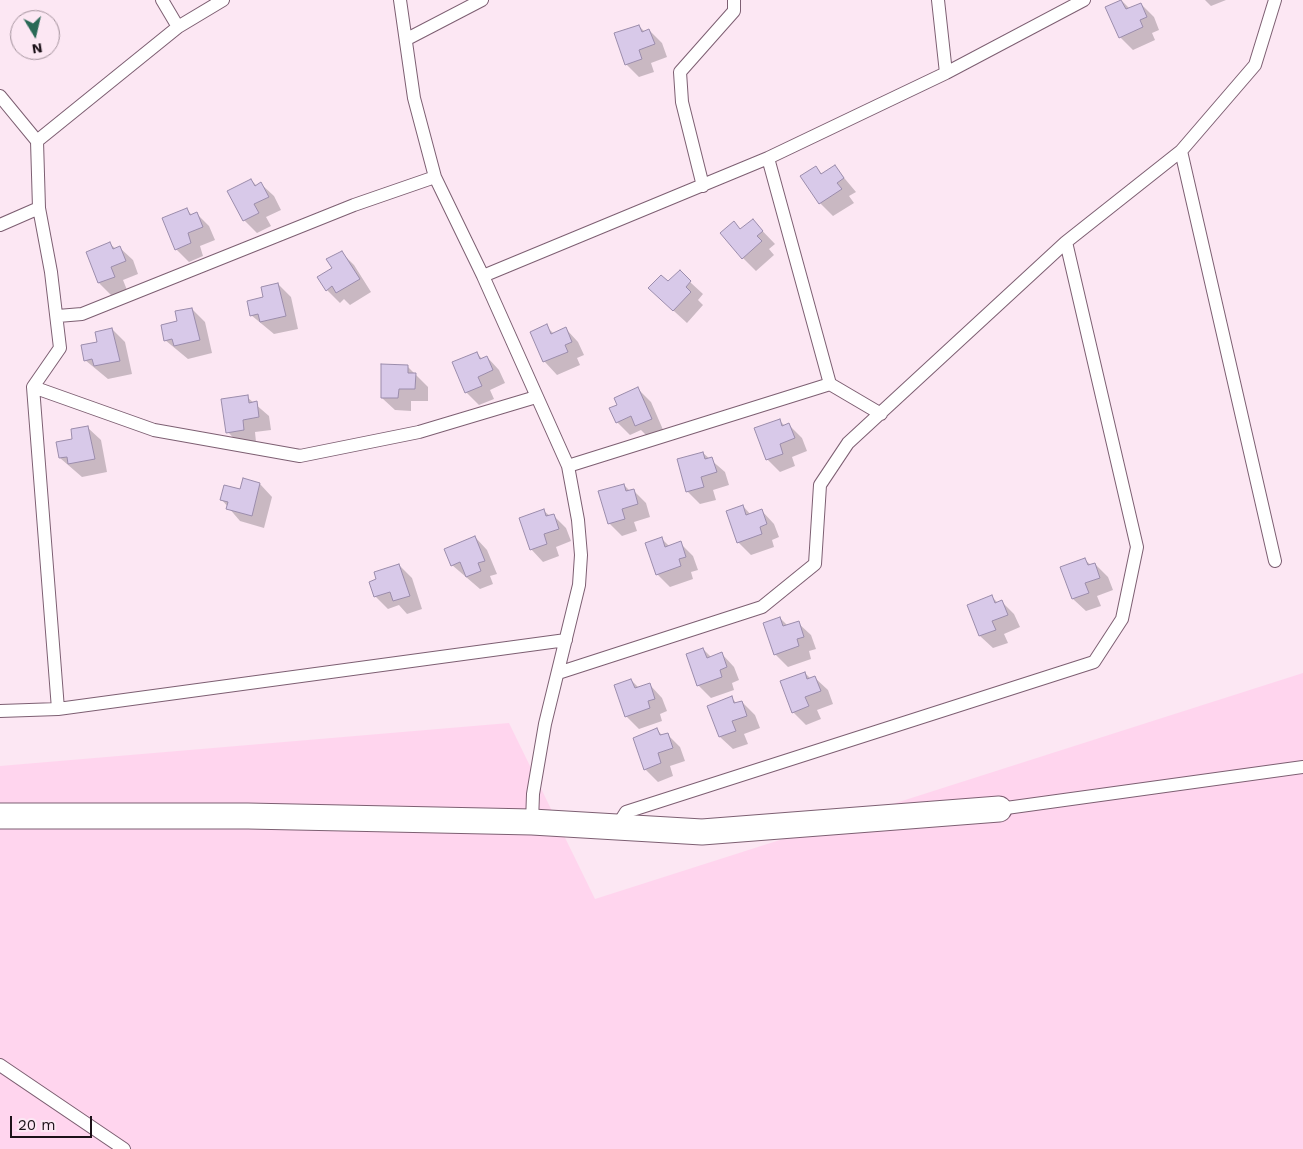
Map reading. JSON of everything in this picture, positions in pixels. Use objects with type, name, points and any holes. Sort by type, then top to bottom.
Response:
[{"type":"street","points":[[0,816],[248,816],[532,822],[702,832],[999,809]]},
{"type":"lane","points":[[162,0],[178,27]]},
{"type":"lane","points":[[37,141],[178,27],[222,0]]},
{"type":"lane","points":[[400,0],[414,98],[435,177],[483,276],[568,466],[578,520],[581,555],[579,585],[545,724],[534,785],[532,822]]},
{"type":"lane","points":[[407,39],[482,0]]},
{"type":"lane","points":[[703,186],[682,102],[680,72],[734,11],[734,0]]},
{"type":"lane","points":[[938,0],[946,73]]},
{"type":"lane","points":[[483,276],[768,158],[946,73],[1084,0]]},
{"type":"lane","points":[[558,673],[762,606],[815,564],[820,484],[848,443],[1066,242],[1182,151],[1255,64],[1274,0]]},
{"type":"lane","points":[[0,96],[37,141],[39,208],[58,316],[60,348],[33,387],[58,709]]},
{"type":"lane","points":[[1182,151],[1275,560]]},
{"type":"lane","points":[[768,158],[830,384],[881,414]]},
{"type":"lane","points":[[58,316],[82,314],[354,205],[435,177]]},
{"type":"lane","points":[[0,225],[39,208]]},
{"type":"lane","points":[[616,828],[626,812],[1094,662],[1122,619],[1137,547],[1066,242]]},
{"type":"lane","points":[[568,466],[830,384]]},
{"type":"lane","points":[[33,387],[154,430],[300,456],[419,432],[536,397]]},
{"type":"lane","points":[[0,710],[58,709],[566,640]]},
{"type":"lane","points":[[999,809],[1303,767]]},
{"type":"lane","points":[[0,1065],[124,1149]]},
{"type":"shaded area","points":[[1303,673],[1303,1149],[0,1149],[0,766],[509,723],[595,899]]},
{"type":"building","points":[[1121,0],[1126,9],[1141,3],[1147,17],[1140,20],[1143,27],[1119,38],[1105,7]]},
{"type":"building","points":[[639,25],[642,32],[649,29],[655,44],[639,50],[642,59],[625,65],[614,33]]},
{"type":"building","points":[[835,165],[844,178],[837,183],[842,189],[819,204],[800,176],[816,166],[821,174]]},
{"type":"building","points":[[251,179],[255,186],[261,182],[269,197],[254,204],[259,213],[243,221],[227,191]]},
{"type":"building","points":[[187,208],[190,215],[197,212],[203,227],[188,233],[191,243],[175,250],[162,218]]},
{"type":"building","points":[[753,219],[763,231],[757,236],[762,241],[742,259],[720,233],[734,221],[740,229]]},
{"type":"building","points":[[110,242],[113,249],[120,246],[126,261],[111,267],[115,277],[98,283],[86,252]]},
{"type":"building","points":[[342,251],[360,279],[336,293],[332,286],[326,291],[317,277],[332,268],[326,259]]},
{"type":"building","points":[[680,270],[691,281],[686,287],[691,292],[673,311],[648,288],[661,275],[668,281]]},
{"type":"building","points":[[278,283],[286,316],[260,322],[258,314],[250,316],[247,301],[263,297],[261,287]]},
{"type":"building","points":[[192,308],[200,340],[174,346],[172,339],[164,341],[161,325],[177,321],[175,311]]},
{"type":"building","points":[[547,324],[551,334],[566,327],[572,342],[565,345],[568,352],[543,362],[530,332]]},
{"type":"building","points":[[112,328],[120,361],[94,366],[92,359],[84,361],[81,345],[97,342],[95,332]]},
{"type":"building","points":[[477,352],[480,359],[487,356],[493,370],[478,377],[482,386],[465,393],[452,362]]},
{"type":"building","points":[[381,364],[408,365],[408,373],[416,373],[415,389],[399,389],[398,398],[381,398]]},
{"type":"building","points":[[638,387],[652,419],[635,426],[631,416],[616,423],[609,408],[617,405],[614,398]]},
{"type":"building","points":[[248,395],[249,403],[257,401],[259,417],[243,420],[244,430],[226,433],[221,399]]},
{"type":"building","points":[[780,419],[782,426],[789,423],[795,438],[780,444],[783,454],[766,460],[754,428]]},
{"type":"building","points":[[88,426],[95,459],[68,464],[67,457],[59,458],[56,442],[72,439],[71,429]]},
{"type":"building","points":[[703,452],[705,459],[712,457],[717,472],[701,477],[704,487],[686,492],[677,459]]},
{"type":"building","points":[[243,478],[260,483],[252,516],[226,509],[228,502],[220,500],[224,485],[240,489]]},
{"type":"building","points":[[624,484],[626,491],[634,489],[638,504],[622,509],[625,519],[608,524],[598,491]]},
{"type":"building","points":[[743,505],[746,515],[762,509],[767,524],[760,527],[762,534],[737,543],[726,511]]},
{"type":"building","points":[[544,509],[546,516],[554,514],[559,529],[544,534],[547,544],[530,550],[519,518]]},
{"type":"building","points":[[475,536],[485,561],[478,563],[481,571],[466,577],[460,562],[451,566],[444,549]]},
{"type":"building","points":[[662,537],[665,547],[681,541],[686,557],[679,559],[681,566],[656,575],[645,543]]},
{"type":"building","points":[[1085,558],[1088,565],[1095,563],[1100,578],[1085,583],[1089,593],[1072,599],[1060,567]]},
{"type":"building","points":[[399,564],[410,596],[393,601],[390,592],[374,597],[369,582],[376,579],[374,572]]},
{"type":"building","points":[[992,595],[995,603],[1002,600],[1008,615],[992,621],[996,630],[979,636],[967,605]]},
{"type":"building","points":[[780,617],[783,626],[799,621],[804,637],[797,639],[799,646],[774,655],[763,623]]},
{"type":"building","points":[[703,648],[707,658],[722,652],[727,667],[720,670],[722,677],[697,686],[686,654]]},
{"type":"building","points":[[805,672],[807,679],[815,676],[821,691],[805,697],[809,706],[792,713],[780,681]]},
{"type":"building","points":[[631,679],[635,688],[650,683],[655,699],[648,701],[650,708],[625,717],[614,685]]},
{"type":"building","points":[[732,696],[734,703],[742,701],[747,716],[732,721],[736,731],[719,737],[707,706]]},
{"type":"building","points":[[657,728],[660,735],[668,733],[673,748],[658,753],[661,763],[644,770],[633,738]]}]
